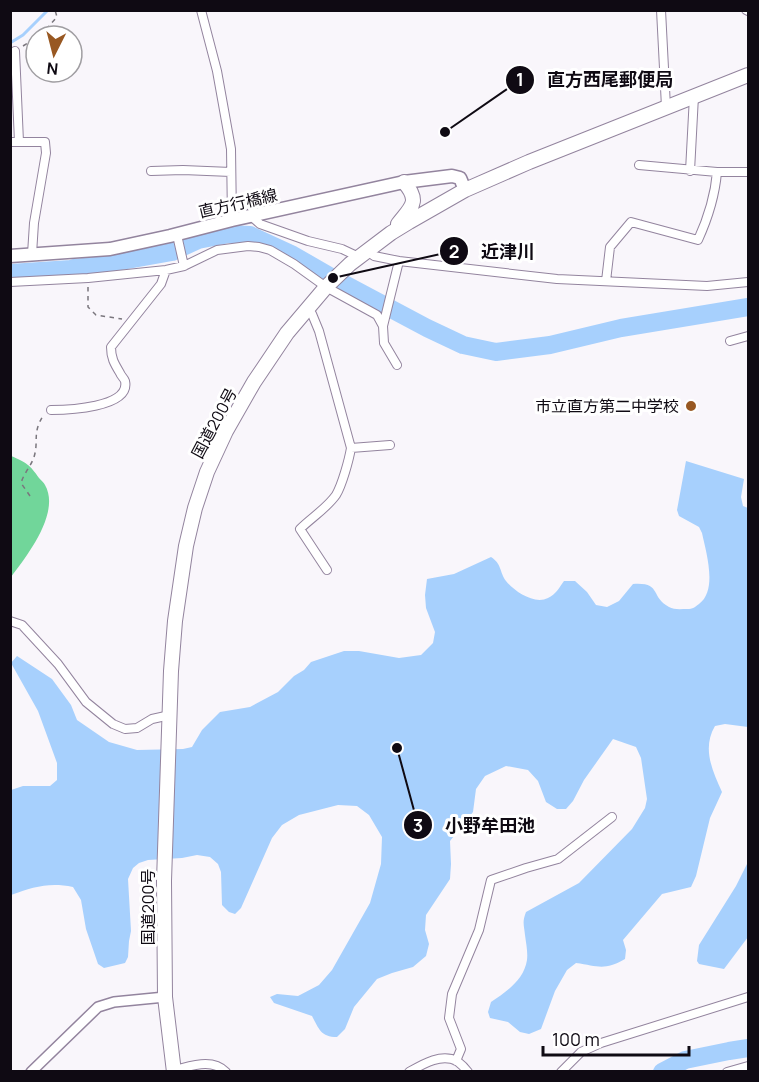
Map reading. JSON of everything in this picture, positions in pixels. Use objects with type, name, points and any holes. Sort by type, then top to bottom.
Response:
[{"type":"highway","name":"国道200号","points":[[174,1071],[165,997],[164,881],[172,661],[180,581],[195,508],[207,472],[226,431],[254,382],[287,333],[326,287],[358,257],[391,233],[465,190],[666,106],[748,75]]},
{"type":"highway","points":[[391,233],[412,208],[414,200],[412,191],[404,182]]},
{"type":"main road","name":"直方行橋線","points":[[10,256],[110,249],[178,238],[232,220],[404,182],[452,176],[460,178],[465,190]]},
{"type":"street","points":[[201,10],[217,71],[231,149],[232,220]]},
{"type":"street","points":[[661,10],[666,106]]},
{"type":"street","points":[[13,52],[15,142],[45,142],[46,153],[34,222],[32,254]]},
{"type":"street","points":[[690,171],[694,96]]},
{"type":"street","points":[[639,165],[690,171],[748,172]]},
{"type":"street","points":[[151,171],[231,172]]},
{"type":"street","points":[[606,281],[610,247],[631,222],[698,240],[708,219],[717,172]]},
{"type":"street","points":[[251,216],[260,224],[308,241],[342,249],[358,257],[374,256],[535,277],[707,286],[748,282]]},
{"type":"street","points":[[178,238],[184,264]]},
{"type":"street","points":[[10,282],[88,278],[166,270],[217,250],[248,246],[270,250],[326,287],[384,321]]},
{"type":"street","points":[[397,365],[384,343],[384,321],[399,261]]},
{"type":"street","points":[[51,410],[94,407],[119,396],[124,390],[125,382],[111,358],[111,346],[161,284],[166,270]]},
{"type":"street","points":[[306,311],[312,314],[319,331],[351,448],[350,458],[336,494],[300,529],[327,570]]},
{"type":"street","points":[[730,341],[748,336]]},
{"type":"street","points":[[351,448],[390,445]]},
{"type":"street","points":[[10,621],[22,625],[58,664],[86,702],[113,724],[125,729],[137,729],[153,719],[170,720]]},
{"type":"street","points":[[456,1061],[461,1049],[449,1018],[452,993],[478,930],[491,880],[558,859],[612,817]]},
{"type":"street","points":[[31,1071],[98,1007],[114,1002],[165,997]]},
{"type":"street","points":[[561,1071],[581,1052],[601,1043],[748,997]]},
{"type":"street","points":[[408,1071],[429,1061],[445,1058],[456,1061],[468,1071]]},
{"type":"street","points":[[174,1071],[201,1064],[217,1064],[226,1071]]},
{"type":"street","points":[[727,1071],[748,1066]]},
{"type":"path","points":[[50,24],[57,16],[55,10]]},
{"type":"path","points":[[88,278],[88,307],[96,315],[132,320]]},
{"type":"path","points":[[30,496],[21,483],[34,456],[37,425],[44,414],[51,410]]},
{"type":"green space","points":[[11,456],[24,462],[45,484],[49,496],[49,508],[40,534],[11,577]]},
{"type":"water","points":[[686,461],[744,479],[741,497],[743,506],[748,508],[748,727],[725,724],[715,726],[711,734],[710,759],[722,792],[710,818],[696,876],[691,887],[662,894],[623,940],[626,950],[625,959],[606,966],[576,963],[567,970],[555,991],[541,1029],[529,1034],[520,1032],[508,1022],[490,1018],[488,1012],[491,1002],[514,985],[525,967],[527,954],[524,918],[526,912],[579,883],[632,829],[645,808],[647,799],[641,758],[636,747],[613,739],[566,809],[557,809],[546,802],[538,781],[528,770],[506,766],[485,776],[476,789],[473,812],[450,841],[450,879],[426,915],[425,930],[429,944],[426,956],[413,967],[377,979],[354,1007],[345,1029],[337,1037],[324,1034],[312,1016],[274,1003],[270,997],[277,994],[298,996],[319,985],[332,970],[370,903],[381,864],[382,837],[369,815],[357,806],[338,805],[299,815],[282,825],[272,838],[241,908],[235,914],[222,905],[221,872],[218,864],[210,857],[197,855],[139,863],[133,868],[128,879],[131,931],[128,957],[125,963],[104,968],[98,964],[86,929],[81,900],[73,887],[41,886],[11,895],[11,790],[23,786],[50,786],[57,780],[57,763],[38,711],[11,663],[17,656],[52,679],[71,705],[77,720],[109,742],[137,750],[183,749],[192,747],[202,730],[220,712],[250,707],[278,692],[311,662],[344,651],[359,651],[399,658],[421,655],[433,643],[435,632],[426,608],[427,579],[454,574],[491,557],[497,562],[510,585],[519,593],[537,600],[548,598],[564,581],[575,581],[596,605],[607,607],[619,601],[633,584],[642,584],[652,588],[659,599],[671,608],[692,608],[705,598],[708,590],[709,570],[699,527],[679,516],[677,510]]},
{"type":"water","points":[[748,862],[748,937],[724,969],[699,964],[697,961],[699,945],[736,886]]},
{"type":"waterway","points":[[10,43],[23,35],[48,10]]},
{"type":"waterway","points":[[10,273],[94,266],[172,252],[198,240],[229,234],[250,235],[293,255],[427,328],[463,345],[496,352],[550,345],[621,328],[748,307]]},
{"type":"waterway","points":[[662,1072],[685,1060],[748,1048]]},
{"type":"place","name":"直方西尾郵便局","points":[[445,132]]},
{"type":"place","name":"近津川","points":[[333,278]]},
{"type":"place","name":"市立直方第二中学校","points":[[691,406]]},
{"type":"place","name":"小野牟田池","points":[[397,748]]}]
